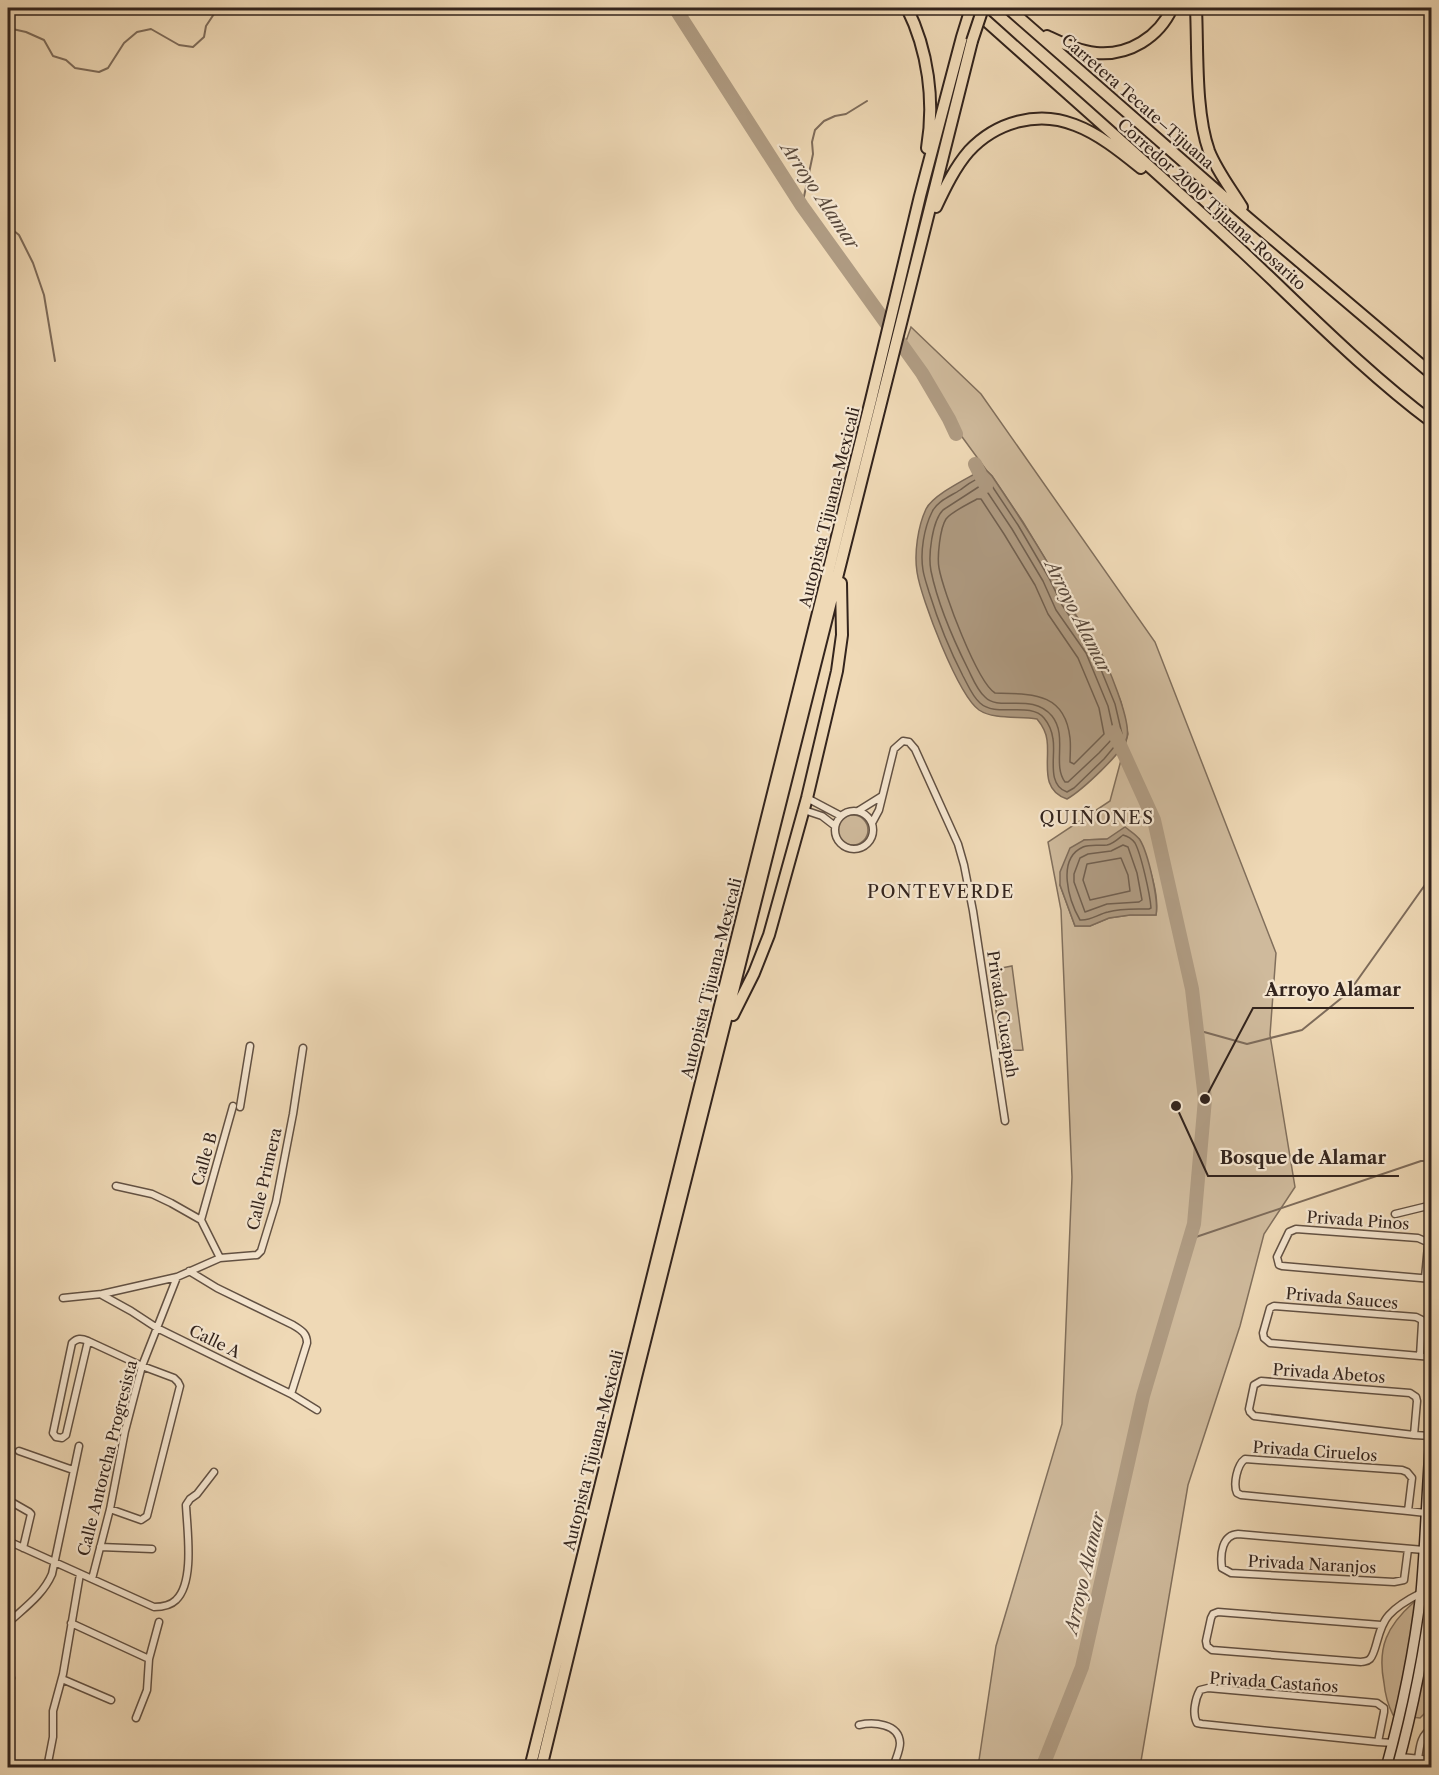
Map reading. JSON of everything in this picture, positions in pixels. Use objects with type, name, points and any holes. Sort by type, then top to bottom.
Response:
[{"type":"highway","points":[[907,8],[923,53],[930,107],[928,142],[920,196]]},
{"type":"highway","points":[[920,196],[971,8]]},
{"type":"highway","name":"Corredor 2000 Tijuana-Rosarito","points":[[971,8],[1190,204],[1372,374],[1431,422]]},
{"type":"highway","points":[[926,226],[972,41],[983,8]]},
{"type":"highway","name":"Carretera Tecate–Tijuana","points":[[1008,8],[1248,218]]},
{"type":"highway","points":[[1035,31],[1080,50],[1112,53],[1138,45],[1151,36],[1164,24],[1172,8]]},
{"type":"highway","points":[[1196,8],[1200,107],[1205,135],[1216,165],[1248,218]]},
{"type":"highway","points":[[926,226],[948,182],[970,150],[993,132],[1030,118],[1051,118],[1085,129],[1190,204]]},
{"type":"highway","name":"Autopista Tijuana-Mexicali","points":[[541,1767],[636,1377],[883,403],[916,240],[920,196]]},
{"type":"highway","name":"Corredor 2000 Tijuana-Rosarito","points":[[1248,218],[1431,374]]},
{"type":"highway","name":"Autopista Tijuana-Mexicali","points":[[530,1767],[871,400],[916,240],[926,226]]},
{"type":"highway","points":[[725,1028],[744,996],[769,935],[804,810],[837,671],[842,635],[840,570]]},
{"type":"street","name":"Privada Cucapah","points":[[883,796],[894,748],[903,741],[909,742],[924,766],[958,844],[964,865],[1005,1121]]},
{"type":"street","points":[[858,811],[869,818],[873,830],[870,841],[861,849],[855,850],[843,847],[835,838],[835,826],[840,816],[849,811],[858,811],[883,796]]},
{"type":"street","points":[[872,824],[883,796]]},
{"type":"street","points":[[807,798],[840,816]]},
{"type":"street","points":[[804,810],[822,816],[835,826]]},
{"type":"street","name":"Calle B","points":[[201,1220],[236,1106],[250,1046]]},
{"type":"street","name":"Calle Primera","points":[[220,1258],[252,1256],[261,1251],[276,1202],[303,1048]]},
{"type":"street","points":[[63,1298],[102,1294],[177,1277],[220,1258],[201,1220],[152,1194],[116,1186]]},
{"type":"street","points":[[1395,1214],[1431,1205]]},
{"type":"street","name":"Privada Pinos","points":[[1296,1229],[1418,1238],[1427,1242],[1428,1246],[1428,1279],[1282,1266],[1277,1257],[1289,1232],[1296,1229]]},
{"type":"street","points":[[189,1271],[217,1288],[304,1332],[307,1336],[307,1343],[291,1394]]},
{"type":"street","name":"Calle Antorcha Progresista","points":[[92,1579],[142,1366],[177,1277]]},
{"type":"street","name":"Calle A","points":[[102,1294],[157,1328],[291,1394],[317,1410]]},
{"type":"street","name":"Privada Sauces","points":[[1420,1356],[1422,1320],[1416,1317],[1279,1306],[1269,1308],[1263,1334],[1270,1343],[1431,1357]]},
{"type":"street","points":[[88,1341],[66,1434],[62,1438],[56,1437],[53,1432],[72,1343],[76,1340],[82,1338],[174,1378],[180,1386],[149,1512],[145,1519],[141,1520],[110,1509]]},
{"type":"street","name":"Privada Abetos","points":[[1414,1435],[1417,1401],[1416,1397],[1410,1393],[1261,1382],[1254,1385],[1249,1409],[1254,1416],[1414,1435],[1431,1436]]},
{"type":"street","points":[[1386,1767],[1412,1655],[1424,1550],[1431,1424]]},
{"type":"street","points":[[8,1623],[40,1593],[52,1574],[79,1446]]},
{"type":"street","points":[[19,1450],[73,1470]]},
{"type":"street","name":"Privada Ciruelos","points":[[1408,1511],[1412,1478],[1407,1472],[1401,1470],[1245,1459],[1239,1465],[1235,1488],[1241,1495],[1426,1513]]},
{"type":"street","points":[[8,1540],[154,1607],[168,1605],[177,1600],[186,1582],[188,1564],[186,1505],[213,1472]]},
{"type":"street","points":[[8,1500],[31,1514],[23,1548]]},
{"type":"street","name":"Privada Naranjos","points":[[1408,1549],[1404,1580],[1394,1582],[1231,1574],[1222,1568],[1221,1563],[1224,1544],[1232,1534],[1424,1550]]},
{"type":"street","points":[[100,1546],[152,1549]]},
{"type":"street","points":[[47,1767],[53,1737],[53,1711],[62,1679],[80,1574]]},
{"type":"street","points":[[1397,1767],[1414,1696],[1431,1589]]},
{"type":"street","points":[[1381,1625],[1218,1612],[1210,1618],[1206,1641],[1207,1646],[1212,1650],[1367,1661],[1371,1658],[1381,1625],[1389,1614],[1402,1603],[1420,1593],[1431,1594]]},
{"type":"street","points":[[135,1718],[147,1690],[149,1659],[159,1622]]},
{"type":"street","points":[[71,1623],[149,1659]]},
{"type":"street","points":[[62,1679],[111,1700]]},
{"type":"street","name":"Privada Castaños","points":[[1378,1742],[1384,1707],[1377,1703],[1208,1688],[1200,1690],[1197,1694],[1194,1716],[1197,1723],[1202,1725],[1378,1742],[1393,1743]]},
{"type":"street","points":[[859,1725],[881,1724],[898,1736],[900,1744],[894,1767]]},
{"type":"street","points":[[1418,1759],[1421,1739],[1431,1728]]},
{"type":"street","points":[[1400,1757],[1431,1760]]},
{"type":"street","points":[[793,1767],[803,1767]]},
{"type":"street","points":[[1188,1767],[1214,1767]]},
{"type":"shaded area","points":[[911,327],[981,394],[1155,642],[1276,953],[1270,1035],[1295,1187],[1264,1234],[1240,1326],[1188,1485],[1140,1767],[978,1767],[996,1646],[1062,1424],[1072,1177],[1061,910],[1048,842],[1110,801],[1128,734],[1121,702],[1098,647],[1067,602],[1055,575],[1023,522],[949,419],[904,347]],"holes":[[[1139,839],[1154,887],[1156,915],[1130,915],[1109,918],[1090,926],[1075,926],[1060,885],[1084,840]]]},
{"type":"shaded area","points":[[853,815],[864,819],[868,830],[864,841],[853,845],[842,841],[838,830],[842,819]]},
{"type":"shaded area","points":[[1012,966],[1023,1050],[1012,1049],[1003,1042],[1000,1043],[991,970]]},
{"type":"shaded area","points":[[1414,1602],[1431,1604],[1431,1707],[1420,1718],[1393,1715],[1386,1695],[1382,1670],[1386,1638],[1397,1620]]},
{"type":"water","points":[[987,471],[1031,535],[1053,572],[1070,608],[1098,647],[1122,705],[1127,729],[1124,744],[1091,780],[1067,799],[1058,795],[1049,782],[1046,737],[1044,728],[1037,719],[992,715],[979,710],[970,701],[951,667],[920,585],[916,565],[916,548],[926,509],[935,498],[949,488],[978,472]]},
{"type":"water","points":[[1125,827],[1139,838],[1143,846],[1152,877],[1156,915],[1130,915],[1109,918],[1090,926],[1075,926],[1060,885],[1060,872],[1070,848],[1084,840],[1107,839]]},
{"type":"waterway","points":[[8,28],[26,32],[44,40],[53,56],[66,60],[75,68],[99,72],[108,68],[124,43],[137,32],[151,29],[179,45],[193,47],[204,37],[206,26],[214,14],[213,8]]},
{"type":"waterway","name":"Arroyo Alamar","points":[[675,8],[802,206],[922,373],[956,434]]},
{"type":"waterway","points":[[802,206],[813,154],[812,142],[815,130],[824,121],[846,114],[867,101]]},
{"type":"waterway","points":[[8,226],[19,235],[33,263],[44,295],[55,361]]},
{"type":"waterway","name":"Arroyo Alamar","points":[[975,464],[986,486]]},
{"type":"waterway","name":"Arroyo Alamar","points":[[1042,1768],[1082,1667],[1143,1396],[1194,1224],[1205,1099],[1192,989],[1154,820],[1114,732]]},
{"type":"waterway","points":[[1197,1030],[1247,1044],[1302,1030],[1349,992],[1432,875]]},
{"type":"waterway","points":[[1190,1239],[1421,1161],[1432,1161]]},
{"type":"place","name":"Arroyo Alamar","points":[[1205,1099]]},
{"type":"place","name":"Bosque de Alamar","points":[[1176,1106]]},
{"type":"district","name":"QUIÑONES","points":[[1097,818]]},
{"type":"district","name":"PONTEVERDE","points":[[941,892]]}]
